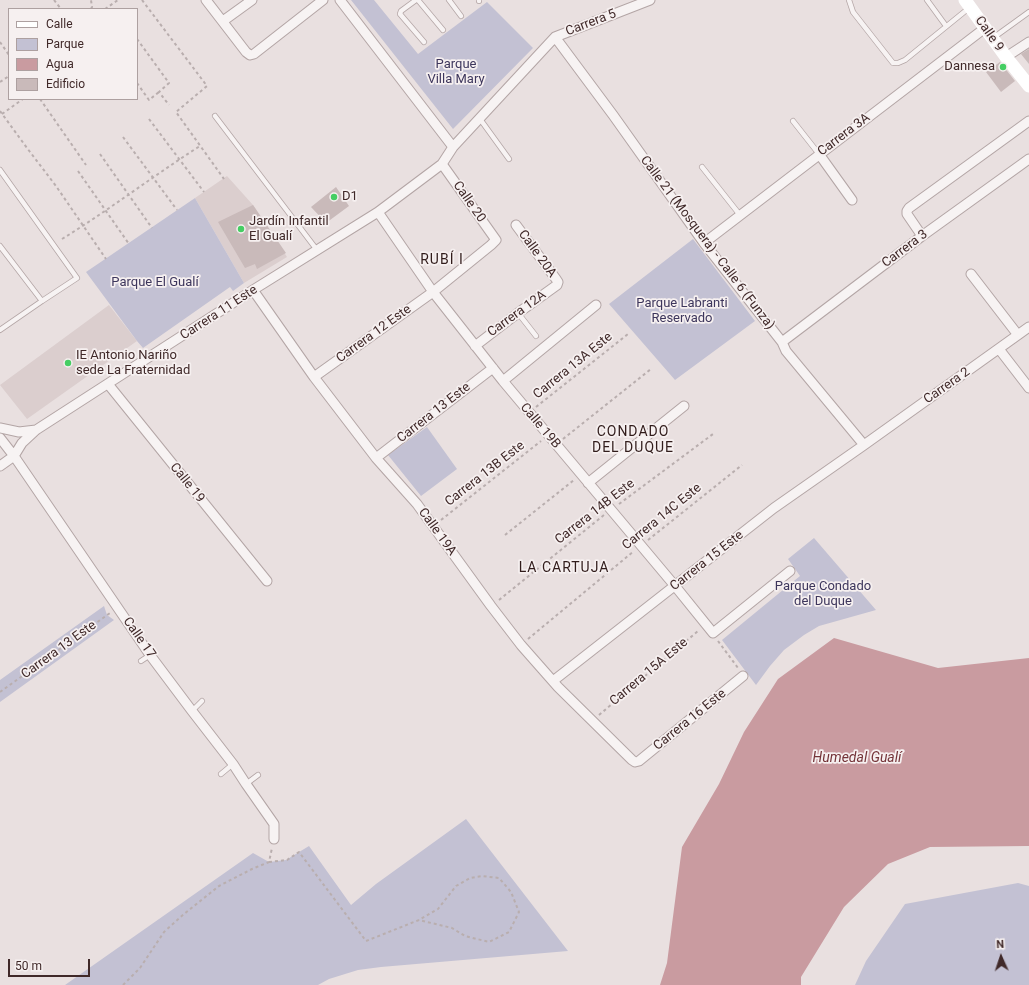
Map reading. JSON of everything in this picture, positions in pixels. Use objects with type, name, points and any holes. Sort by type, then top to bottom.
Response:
[{"type":"main road","name":"Calle 9","points":[[968,3],[1006,57],[1029,86]]},
{"type":"street","points":[[206,0],[251,58],[254,54],[323,0]]},
{"type":"street","points":[[223,21],[252,0]]},
{"type":"street","points":[[340,0],[453,148]]},
{"type":"street","name":"Carrera 5","points":[[555,37],[650,0]]},
{"type":"street","name":"Carrera 3A","points":[[704,243],[819,154],[989,33]]},
{"type":"street","points":[[442,164],[453,148],[479,118],[555,37]]},
{"type":"street","name":"Calle 21 (Mosquera) - Calle 6 (Funza)","points":[[555,37],[613,115],[679,213],[782,342],[784,353],[864,445]]},
{"type":"street","points":[[1006,57],[1029,42]]},
{"type":"street","points":[[922,236],[907,214],[909,208],[1029,121]]},
{"type":"street","points":[[819,154],[852,200]]},
{"type":"street","name":"Carrera 3","points":[[782,342],[922,236],[1029,159]]},
{"type":"street","name":"Carrera 11 Este","points":[[0,466],[14,456],[22,443],[36,430],[253,290],[378,212],[442,164]]},
{"type":"street","name":"Calle 20","points":[[442,164],[496,240]]},
{"type":"street","name":"Calle 19B","points":[[378,212],[433,292],[492,368],[675,586],[712,633]]},
{"type":"street","name":"Calle 20A","points":[[516,225],[558,282]]},
{"type":"street","name":"Carrera 12 Este","points":[[314,377],[433,292],[496,240]]},
{"type":"street","points":[[971,274],[1018,335]]},
{"type":"street","name":"Carrera 12A","points":[[475,346],[557,285],[558,282]]},
{"type":"street","name":"Calle 19A","points":[[253,290],[314,377],[376,458],[417,504],[490,606],[521,645],[553,681],[635,762]]},
{"type":"street","points":[[503,381],[596,304]]},
{"type":"street","name":"Carrera 2","points":[[864,445],[1029,327]]},
{"type":"street","points":[[999,349],[1029,388]]},
{"type":"street","name":"Carrera 13 Este","points":[[376,458],[492,368]]},
{"type":"street","name":"Calle 19","points":[[108,384],[267,581]]},
{"type":"street","points":[[588,483],[684,406]]},
{"type":"street","points":[[0,428],[19,432],[36,430]]},
{"type":"street","name":"Calle 17","points":[[0,438],[14,456],[150,655],[233,764],[274,824],[274,839]]},
{"type":"street","name":"Carrera 15 Este","points":[[553,681],[774,508],[864,445]]},
{"type":"street","points":[[712,633],[790,571]]},
{"type":"street","name":"Carrera 16 Este","points":[[635,762],[639,761],[743,676]]},
{"type":"lane","points":[[424,42],[400,14],[401,11],[417,0],[443,30]]},
{"type":"lane","points":[[449,0],[461,16]]},
{"type":"lane","points":[[849,0],[853,12],[893,63],[898,63],[905,60],[946,26],[968,3]]},
{"type":"lane","points":[[927,0],[946,26]]},
{"type":"lane","points":[[989,33],[1029,12]]},
{"type":"lane","points":[[215,116],[317,250]]},
{"type":"lane","points":[[479,118],[509,159]]},
{"type":"lane","points":[[793,120],[819,154]]},
{"type":"lane","points":[[702,167],[740,215]]},
{"type":"lane","points":[[0,170],[77,278],[0,330]]},
{"type":"lane","points":[[0,246],[42,301]]},
{"type":"lane","points":[[518,313],[536,336]]},
{"type":"lane","points":[[141,661],[150,655]]},
{"type":"lane","points":[[192,711],[202,701]]},
{"type":"lane","points":[[221,774],[233,764]]},
{"type":"lane","points":[[246,784],[258,775]]},
{"type":"path","points":[[106,8],[118,0]]},
{"type":"path","points":[[142,0],[207,86],[176,112],[224,179]]},
{"type":"path","points":[[138,40],[169,83],[150,100],[138,84]]},
{"type":"path","points":[[0,42],[8,54]]},
{"type":"path","points":[[159,92],[169,104]]},
{"type":"path","points":[[2,114],[22,100]]},
{"type":"path","points":[[41,100],[86,165]]},
{"type":"path","points":[[0,111],[56,186],[106,259]]},
{"type":"path","points":[[149,119],[204,192]]},
{"type":"path","points":[[123,137],[177,210]]},
{"type":"path","points":[[62,239],[106,211],[179,159],[200,146]]},
{"type":"path","points":[[100,154],[152,228]]},
{"type":"path","points":[[78,171],[129,244]]},
{"type":"path","name":"Carrera 13A Este","points":[[529,412],[628,334]]},
{"type":"path","points":[[556,445],[651,369]]},
{"type":"path","name":"Carrera 14B Este","points":[[490,606],[611,510],[712,434]]},
{"type":"path","name":"Carrera 13B Este","points":[[432,526],[548,436]]},
{"type":"path","name":"Carrera 14C Este","points":[[521,645],[742,465]]},
{"type":"path","points":[[505,535],[581,474]]},
{"type":"path","name":"Carrera 13 Este","points":[[0,692],[118,608]]},
{"type":"path","name":"Carrera 15A Este","points":[[592,720],[706,624]]},
{"type":"path","points":[[712,633],[743,676]]},
{"type":"path","points":[[269,862],[274,839]]},
{"type":"path","points":[[123,985],[140,968],[164,932],[219,886],[252,869],[269,862],[286,860],[300,852],[366,942],[419,920],[438,908],[456,886],[470,878],[482,876],[498,878],[511,892],[519,912],[509,932],[489,942],[465,936],[452,928],[419,920]]},
{"type":"shaded area","name":"Jardín Infantil El Gualí","points":[[227,176],[253,205],[287,257],[244,283],[195,198]]},
{"type":"shaded area","name":"IE Antonio Nariño sede La Fraternidad","points":[[109,305],[137,341],[27,419],[0,385]]},
{"type":"green space","name":"Parque Villa Mary","points":[[351,0],[374,0],[418,54],[487,2],[533,48],[453,129]]},
{"type":"green space","name":"Parque El Gualí","points":[[195,198],[244,283],[233,291],[230,287],[143,348],[86,272]]},
{"type":"green space","name":"Parque Labranti Reservado","points":[[693,239],[755,321],[675,380],[609,304]]},
{"type":"green space","points":[[427,427],[457,469],[421,496],[388,455]]},
{"type":"green space","name":"Parque Condado del Duque","points":[[814,538],[876,610],[819,626],[804,635],[784,650],[756,685],[722,640],[800,576],[788,559]]},
{"type":"green space","points":[[104,606],[107,615],[114,620],[0,702],[0,680]]},
{"type":"green space","points":[[466,819],[568,951],[358,970],[329,979],[318,985],[65,985],[253,853],[269,862],[286,860],[309,846],[351,905],[376,884]]},
{"type":"green space","points":[[1018,883],[1029,886],[1029,985],[855,985],[866,961],[905,904]]},
{"type":"water","name":"Humedal Gualí","points":[[834,638],[938,668],[1029,658],[1029,846],[930,847],[888,864],[844,907],[801,977],[801,985],[660,985],[667,963],[682,847],[719,784],[744,732],[778,679]]},
{"type":"building","points":[[1029,49],[1029,64],[1021,54]]},
{"type":"building","points":[[1000,62],[1015,81],[1001,92],[986,72]]},
{"type":"building","name":"D1","points":[[336,187],[349,206],[326,223],[311,207]]},
{"type":"building","points":[[253,205],[286,253],[257,269],[255,264],[245,268],[218,222]]},
{"type":"place","name":"Dannesa","points":[[1003,67]]},
{"type":"place","name":"D1","points":[[334,197]]},
{"type":"place","name":"Jardín Infantil El Gualí","points":[[241,229]]},
{"type":"place","name":"IE Antonio Nariño sede La Fraternidad","points":[[68,363]]},
{"type":"district","name":"RUBÍ I","points":[[442,260]]},
{"type":"district","name":"CONDADO DEL DUQUE","points":[[633,440]]},
{"type":"district","name":"LA CARTUJA","points":[[564,568]]}]
